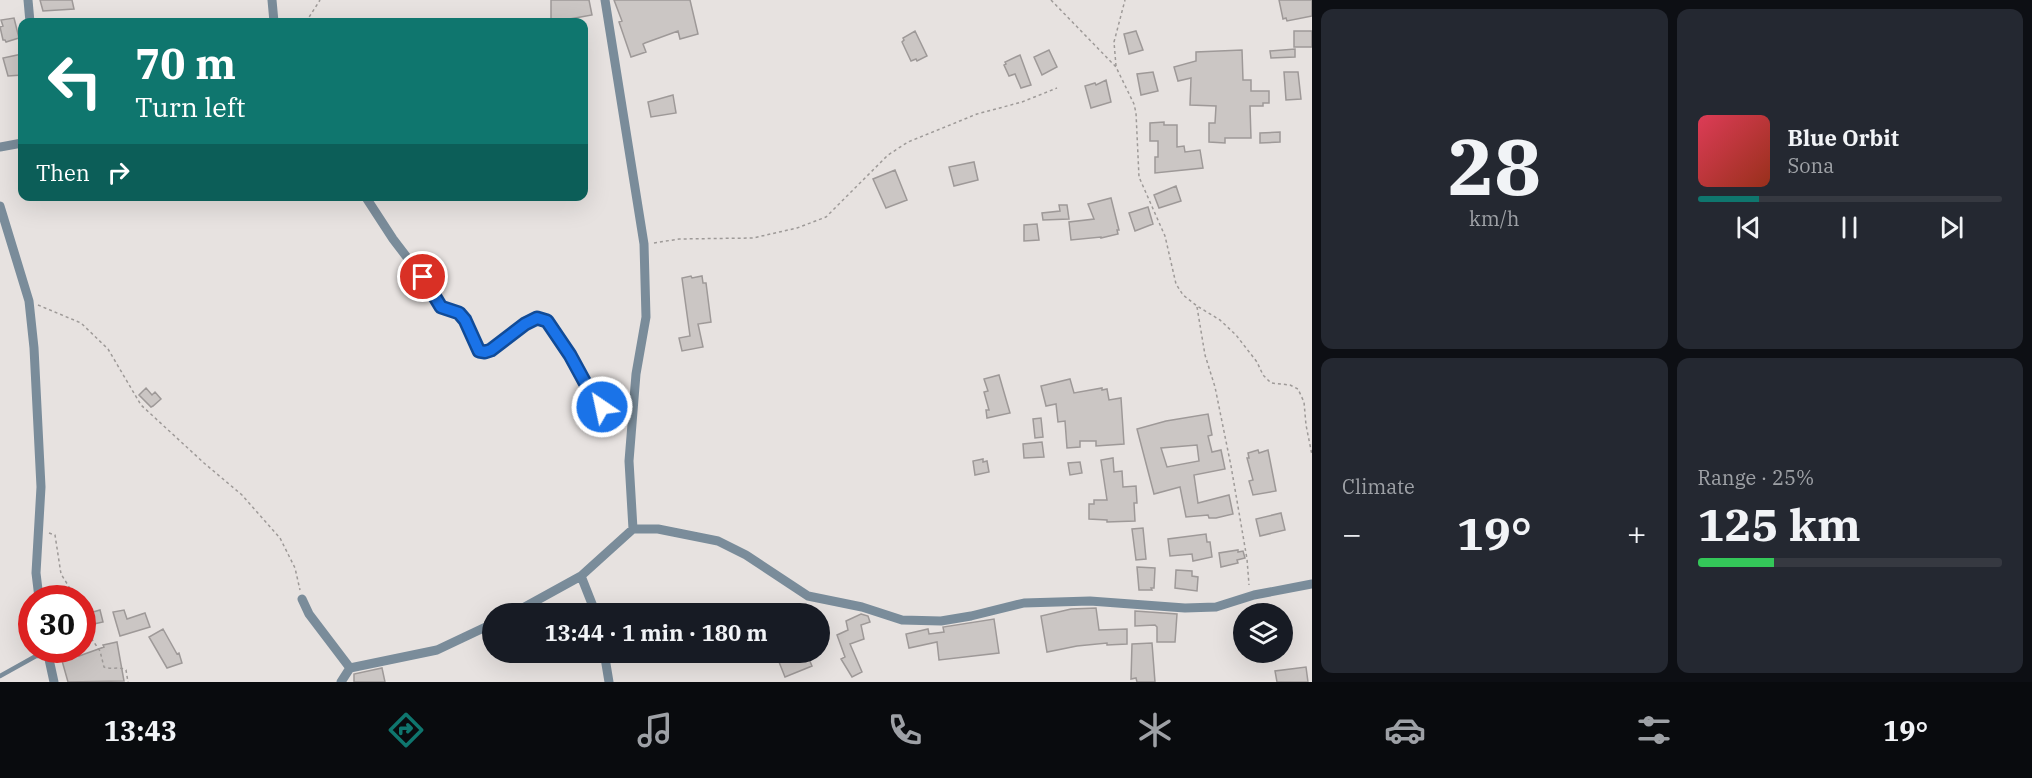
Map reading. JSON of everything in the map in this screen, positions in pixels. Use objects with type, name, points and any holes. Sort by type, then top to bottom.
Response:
[{"type":"street","points":[[28,0],[30,18]]},
{"type":"street","points":[[272,0],[274,18]]},
{"type":"street","points":[[605,0],[644,244],[646,317],[636,374],[629,461],[633,530]]},
{"type":"street","points":[[0,147],[18,145]]},
{"type":"street","points":[[368,201],[393,239],[423,277],[441,307],[459,313],[465,320],[479,351],[491,350],[525,324],[537,318],[547,321],[570,355],[595,401],[602,407],[612,410],[633,411]]},
{"type":"street","points":[[0,206],[29,301],[38,395],[41,487],[36,573],[37,585]]},
{"type":"street","points":[[532,603],[581,576],[633,530],[658,529],[718,541],[746,555],[808,596],[862,607],[902,620],[941,621],[1024,603],[1090,601],[1185,608],[1216,607],[1254,595],[1312,584]]},
{"type":"street","points":[[581,576],[592,603]]},
{"type":"street","points":[[302,598],[309,614],[350,668]]},
{"type":"street","points":[[341,682],[350,668],[437,650],[482,629]]},
{"type":"street","points":[[50,663],[54,682]]},
{"type":"street","points":[[606,663],[609,682]]},
{"type":"lane","points":[[0,676],[23,663]]},
{"type":"path","points":[[309,18],[320,0]]},
{"type":"path","points":[[1051,0],[1116,67],[1134,104],[1139,177],[1165,236],[1176,284],[1183,295],[1220,320],[1236,335],[1271,383],[1290,385],[1298,389],[1304,402],[1312,455]]},
{"type":"path","points":[[1116,67],[1114,42],[1125,0]]},
{"type":"path","points":[[644,244],[679,239],[753,238],[798,228],[826,217],[888,156],[908,142],[977,114],[1022,102],[1057,88]]},
{"type":"path","points":[[29,301],[81,322],[108,349],[141,405],[242,495],[280,538],[295,568],[302,598]]},
{"type":"path","points":[[1197,306],[1205,354],[1215,387],[1231,465],[1247,559],[1249,585],[1254,595]]},
{"type":"path","points":[[40,530],[55,535],[62,574],[68,585]]},
{"type":"path","points":[[96,645],[104,667],[126,670],[128,682]]},
{"type":"building","points":[[40,0],[72,0],[74,9],[43,11]]},
{"type":"building","points":[[551,0],[589,0],[592,15],[551,18]]},
{"type":"building","points":[[614,0],[690,0],[698,34],[680,39],[678,31],[643,44],[646,52],[631,57]]},
{"type":"building","points":[[1279,0],[1312,0],[1312,16],[1287,21],[1286,18],[1283,19]]},
{"type":"building","points":[[14,18],[18,38],[6,42],[3,40],[1,20]]},
{"type":"building","points":[[915,31],[927,56],[911,61],[902,42],[903,38]]},
{"type":"building","points":[[1136,31],[1143,50],[1129,54],[1124,34]]},
{"type":"building","points":[[1294,31],[1312,31],[1312,47],[1294,47]]},
{"type":"building","points":[[1295,49],[1295,57],[1271,58],[1270,51]]},
{"type":"building","points":[[1049,50],[1057,67],[1042,75],[1034,57]]},
{"type":"building","points":[[1242,50],[1243,80],[1251,80],[1251,91],[1269,91],[1269,103],[1263,103],[1263,106],[1250,106],[1251,138],[1225,138],[1225,143],[1209,142],[1209,123],[1215,123],[1216,106],[1190,105],[1191,78],[1178,81],[1174,67],[1196,61],[1196,52]]},
{"type":"building","points":[[18,55],[18,75],[8,76],[3,58]]},
{"type":"building","points":[[1020,55],[1031,85],[1021,88],[1015,74],[1009,76],[1004,65],[1005,62]]},
{"type":"building","points":[[1153,72],[1158,91],[1141,95],[1137,74]]},
{"type":"building","points":[[1284,72],[1298,72],[1301,99],[1286,100]]},
{"type":"building","points":[[1106,80],[1111,102],[1091,108],[1085,86],[1095,83],[1096,85]]},
{"type":"building","points":[[673,95],[676,113],[651,117],[648,102]]},
{"type":"building","points":[[1164,122],[1164,125],[1177,125],[1177,147],[1184,146],[1185,152],[1200,150],[1203,168],[1155,173],[1158,141],[1150,141],[1150,123]]},
{"type":"building","points":[[1280,132],[1280,142],[1260,143],[1260,133]]},
{"type":"building","points":[[974,162],[978,180],[954,186],[949,167]]},
{"type":"building","points":[[895,170],[907,200],[886,208],[873,179]]},
{"type":"building","points":[[1176,186],[1181,201],[1159,208],[1154,195]]},
{"type":"building","points":[[1111,198],[1118,234],[1101,238],[1071,240],[1069,222],[1094,219],[1088,204]]},
{"type":"building","points":[[1059,205],[1067,205],[1069,219],[1043,220],[1042,213],[1060,211]]},
{"type":"building","points":[[1148,207],[1153,224],[1135,231],[1129,213]]},
{"type":"building","points":[[1037,224],[1039,240],[1024,241],[1024,225]]},
{"type":"building","points":[[691,276],[692,278],[702,276],[703,283],[706,283],[711,322],[698,324],[703,347],[682,351],[679,338],[690,336],[682,278]]},
{"type":"building","points":[[999,375],[1010,413],[987,418],[986,410],[989,410],[984,392],[988,391],[984,379]]},
{"type":"building","points":[[1070,379],[1074,393],[1102,388],[1102,390],[1107,389],[1109,400],[1121,398],[1124,444],[1096,446],[1096,441],[1080,441],[1080,447],[1067,448],[1065,421],[1058,422],[1056,404],[1046,406],[1041,386]]},
{"type":"building","points":[[146,388],[152,395],[155,392],[161,399],[151,407],[139,395]]},
{"type":"building","points":[[1208,414],[1212,435],[1208,436],[1212,452],[1221,450],[1225,469],[1194,475],[1198,503],[1229,495],[1233,514],[1216,518],[1209,518],[1208,515],[1186,517],[1180,487],[1154,494],[1137,429],[1166,421]],"holes":[[[1197,445],[1199,461],[1167,467],[1161,448]]]},
{"type":"building","points":[[1041,418],[1043,437],[1035,438],[1033,419]]},
{"type":"building","points":[[1042,442],[1044,457],[1024,458],[1023,444]]},
{"type":"building","points":[[1258,450],[1259,453],[1268,450],[1276,491],[1253,495],[1249,481],[1253,480],[1247,458],[1249,458],[1248,453]]},
{"type":"building","points":[[1113,458],[1114,472],[1122,471],[1123,487],[1136,486],[1135,521],[1107,522],[1107,520],[1089,519],[1089,504],[1094,504],[1094,500],[1107,500],[1101,460]]},
{"type":"building","points":[[983,459],[983,462],[987,461],[989,472],[975,475],[973,461]]},
{"type":"building","points":[[1080,462],[1082,473],[1070,475],[1068,463]]},
{"type":"building","points":[[1281,513],[1285,530],[1260,536],[1256,519]]},
{"type":"building","points":[[1143,528],[1146,559],[1136,560],[1132,529]]},
{"type":"building","points":[[1206,534],[1207,542],[1210,542],[1212,557],[1193,561],[1192,554],[1170,556],[1168,539]]},
{"type":"building","points":[[1238,550],[1238,552],[1243,551],[1245,558],[1237,560],[1238,563],[1221,567],[1219,553]]},
{"type":"building","points":[[1137,567],[1155,568],[1152,590],[1139,590]]},
{"type":"building","points":[[1176,570],[1192,571],[1192,576],[1198,577],[1197,591],[1175,588]]},
{"type":"building","points":[[1096,608],[1099,630],[1127,629],[1127,644],[1077,646],[1047,652],[1041,616],[1071,609]]},
{"type":"building","points":[[100,610],[103,622],[96,624],[96,611]]},
{"type":"building","points":[[124,610],[127,619],[145,613],[150,627],[120,636],[113,612]]},
{"type":"building","points":[[1135,611],[1177,614],[1175,642],[1157,642],[1155,625],[1135,626]]},
{"type":"building","points":[[861,614],[868,616],[870,622],[861,625],[864,639],[850,644],[862,672],[852,677],[841,659],[845,657],[837,635],[848,630],[846,621]]},
{"type":"building","points":[[994,619],[999,653],[939,660],[937,642],[909,648],[906,634],[928,629],[929,634],[944,632],[943,627]]},
{"type":"building","points":[[163,629],[177,654],[179,653],[182,663],[167,668],[149,637]]},
{"type":"building","points":[[117,642],[124,681],[68,682],[63,663],[96,663],[96,650],[104,647],[103,645]]},
{"type":"building","points":[[1152,643],[1155,682],[1137,682],[1136,678],[1131,679],[1132,644]]},
{"type":"building","points":[[779,663],[811,663],[812,666],[785,677]]},
{"type":"building","points":[[1306,667],[1308,682],[1277,682],[1275,671]]},
{"type":"building","points":[[382,668],[385,682],[354,682],[354,674]]},
{"type":"route","points":[[423,277],[441,307],[459,313],[465,320],[479,351],[491,350],[525,324],[537,318],[547,321],[570,355],[595,401],[602,407]]}]
